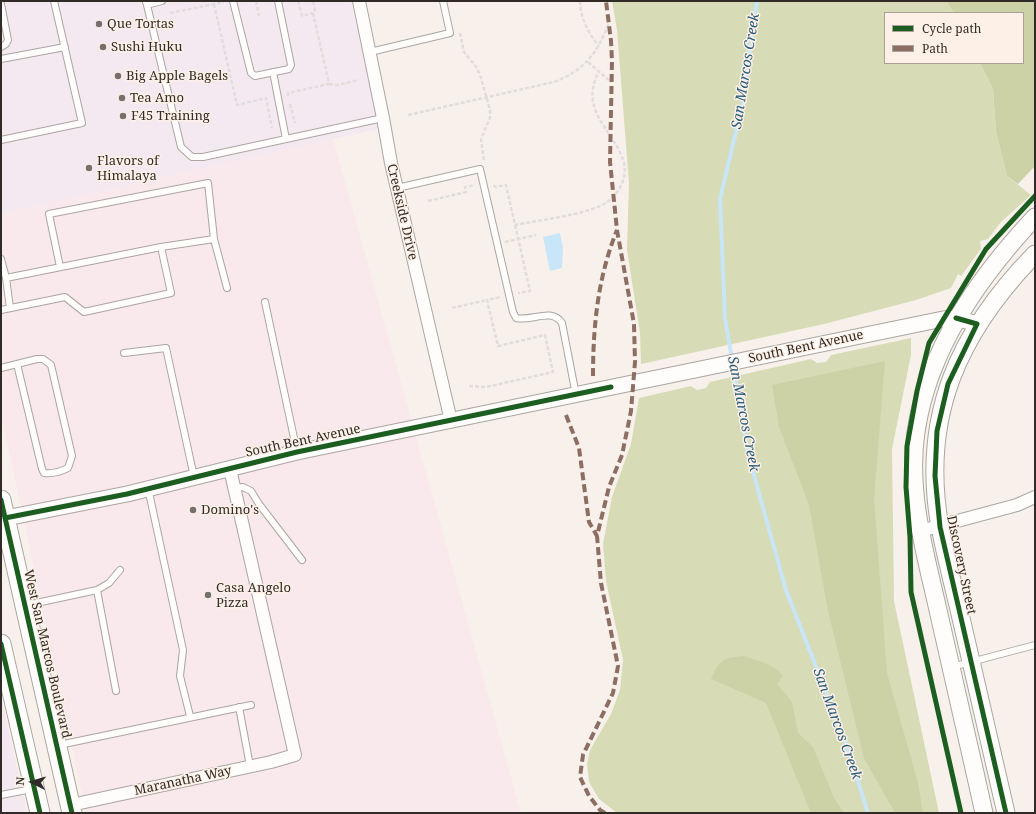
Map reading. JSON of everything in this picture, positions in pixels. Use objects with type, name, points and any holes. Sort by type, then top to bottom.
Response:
[{"type":"main road","points":[[984,813],[920,531],[914,477],[916,432],[927,383],[956,318],[1004,250],[1035,217]]},
{"type":"main road","name":"Discovery Street","points":[[1006,813],[940,526],[935,476],[937,431],[948,384],[977,324],[1035,254]]},
{"type":"main road","name":"West San Marcos Boulevard","points":[[1,500],[3,519],[25,606],[72,809]]},
{"type":"main road","points":[[1,644],[8,686],[40,813]]},
{"type":"street","name":"Creekside Drive","points":[[359,1],[384,118],[396,188],[451,421]]},
{"type":"street","name":"South Bent Avenue","points":[[3,519],[148,488],[297,452],[913,325],[956,318],[977,324]]},
{"type":"street","points":[[230,468],[235,488]]},
{"type":"street","name":"Maranatha Way","points":[[72,809],[295,755],[235,488]]},
{"type":"street","points":[[920,531],[1017,505],[1035,497]]},
{"type":"lane","points":[[1,140],[82,123],[54,1]]},
{"type":"lane","points":[[162,1],[146,3],[181,146],[192,157],[203,157],[384,118]]},
{"type":"lane","points":[[233,1],[251,73],[255,76],[289,69],[291,65],[278,1]]},
{"type":"lane","points":[[370,52],[450,33],[443,1]]},
{"type":"lane","points":[[1,4],[8,40],[6,44],[1,47]]},
{"type":"lane","points":[[1,60],[65,47]]},
{"type":"lane","points":[[273,72],[286,139]]},
{"type":"lane","points":[[396,188],[480,169],[513,312],[516,318],[523,319],[553,315],[559,318],[562,323],[576,394]]},
{"type":"lane","points":[[60,267],[49,214],[208,183],[214,239],[227,288]]},
{"type":"lane","points":[[6,278],[161,247],[214,239]]},
{"type":"lane","points":[[1,310],[65,297],[84,312],[171,293],[161,247]]},
{"type":"lane","points":[[1,260],[6,278],[10,308]]},
{"type":"lane","points":[[265,302],[297,452]]},
{"type":"lane","points":[[124,353],[166,348],[194,477]]},
{"type":"lane","points":[[1,368],[17,364],[37,359],[43,360],[51,365],[72,456],[68,468],[62,471],[49,474],[44,473],[42,470],[17,364]]},
{"type":"lane","points":[[235,488],[243,487],[251,491],[302,560]]},
{"type":"lane","points":[[148,488],[183,650],[180,676],[190,716]]},
{"type":"lane","points":[[25,606],[97,590],[109,583],[120,570]]},
{"type":"lane","points":[[97,590],[116,691]]},
{"type":"lane","points":[[951,667],[1035,645]]},
{"type":"lane","points":[[57,745],[190,716],[251,705]]},
{"type":"lane","points":[[239,707],[250,766]]},
{"type":"lane","points":[[1,795],[34,788]]},
{"type":"path","points":[[170,13],[228,1]]},
{"type":"path","points":[[256,1],[259,16]]},
{"type":"path","points":[[298,1],[302,16],[313,13]]},
{"type":"path","points":[[313,1],[315,10],[313,13],[329,84]]},
{"type":"path","points":[[580,1],[584,20],[590,35],[599,47]]},
{"type":"path","points":[[214,4],[237,105],[266,98],[272,128]]},
{"type":"path","points":[[408,115],[549,83],[564,78],[588,62],[599,47],[610,23]]},
{"type":"path","points":[[459,27],[464,52],[477,68],[487,97],[490,118],[481,139],[481,148],[485,164]]},
{"type":"path","points":[[588,62],[611,82]]},
{"type":"path","points":[[428,201],[466,192],[465,187],[493,181],[495,187],[506,185],[515,225],[583,211],[609,200],[620,187],[625,169],[622,156],[601,124],[593,101],[594,86],[599,71]]},
{"type":"path","points":[[295,123],[288,94],[329,84],[359,80]]},
{"type":"path","points":[[497,243],[536,235]]},
{"type":"path","points":[[452,308],[487,300]]},
{"type":"shaded area","points":[[1,1],[351,1],[379,129],[1,214]]},
{"type":"shaded area","points":[[333,139],[521,813],[86,813],[1,414],[1,214]]},
{"type":"shaded area","points":[[1,696],[27,813],[1,813]]},
{"type":"green space","points":[[612,1],[946,1],[953,12],[884,12],[884,64],[980,64],[993,89],[996,132],[1007,176],[1031,195],[1001,222],[988,239],[980,241],[981,249],[961,276],[958,274],[951,288],[916,300],[824,324],[641,364],[640,333],[627,250],[629,183],[617,30]]},
{"type":"green space","points":[[946,1],[1035,1],[1035,166],[1018,184],[1007,176],[996,132],[993,89],[980,64],[1024,64],[1024,12],[953,12]]},
{"type":"green space","points":[[911,338],[911,355],[892,449],[894,601],[939,813],[617,813],[599,799],[589,782],[587,764],[590,750],[611,714],[620,690],[623,660],[606,581],[603,544],[612,497],[631,444],[639,398],[691,386],[697,390],[706,388],[710,382],[811,359],[817,363],[826,362],[831,355]]},
{"type":"green space","points":[[885,361],[874,499],[887,673],[918,783],[923,813],[895,813],[864,758],[828,611],[809,505],[779,427],[772,385]]},
{"type":"green space","points":[[743,656],[770,665],[783,676],[777,684],[792,702],[798,733],[813,747],[834,798],[844,813],[811,813],[766,703],[711,679],[722,661]]},
{"type":"water","points":[[560,233],[563,248],[562,268],[550,271],[543,237]]},
{"type":"waterway","name":"San Marcos Creek","points":[[757,1],[743,102],[720,199],[725,318],[748,454],[786,590],[846,743],[868,813]]},
{"type":"marked path","points":[[605,813],[600,810],[589,796],[580,777],[583,755],[613,693],[618,666],[601,583],[597,536],[609,487],[622,455],[631,411],[635,362],[634,324],[617,230],[610,162],[612,61],[606,1]]},
{"type":"marked path","points":[[593,376],[594,338],[601,283],[605,265],[617,230]]},
{"type":"marked path","points":[[566,415],[579,448],[589,522],[597,536]]},
{"type":"cycle path","points":[[961,813],[911,592],[910,537],[906,487],[907,446],[917,391],[929,343],[986,249],[1035,196]]},
{"type":"cycle path","points":[[956,318],[977,324],[948,384],[937,431],[935,476],[940,527],[1006,813]]},
{"type":"cycle path","points":[[5,518],[127,494],[297,452],[611,387]]},
{"type":"cycle path","points":[[1,500],[72,813]]},
{"type":"cycle path","points":[[1,644],[40,813]]},
{"type":"place","name":"Que Tortas","points":[[99,24]]},
{"type":"place","name":"Sushi Huku","points":[[103,47]]},
{"type":"place","name":"Big Apple Bagels","points":[[118,76]]},
{"type":"place","name":"Tea Amo","points":[[122,98]]},
{"type":"place","name":"F45 Training","points":[[123,116]]},
{"type":"place","name":"Flavors of Himalaya","points":[[89,168]]},
{"type":"place","name":"Domino's","points":[[193,510]]},
{"type":"place","name":"Casa Angelo Pizza","points":[[208,595]]}]
